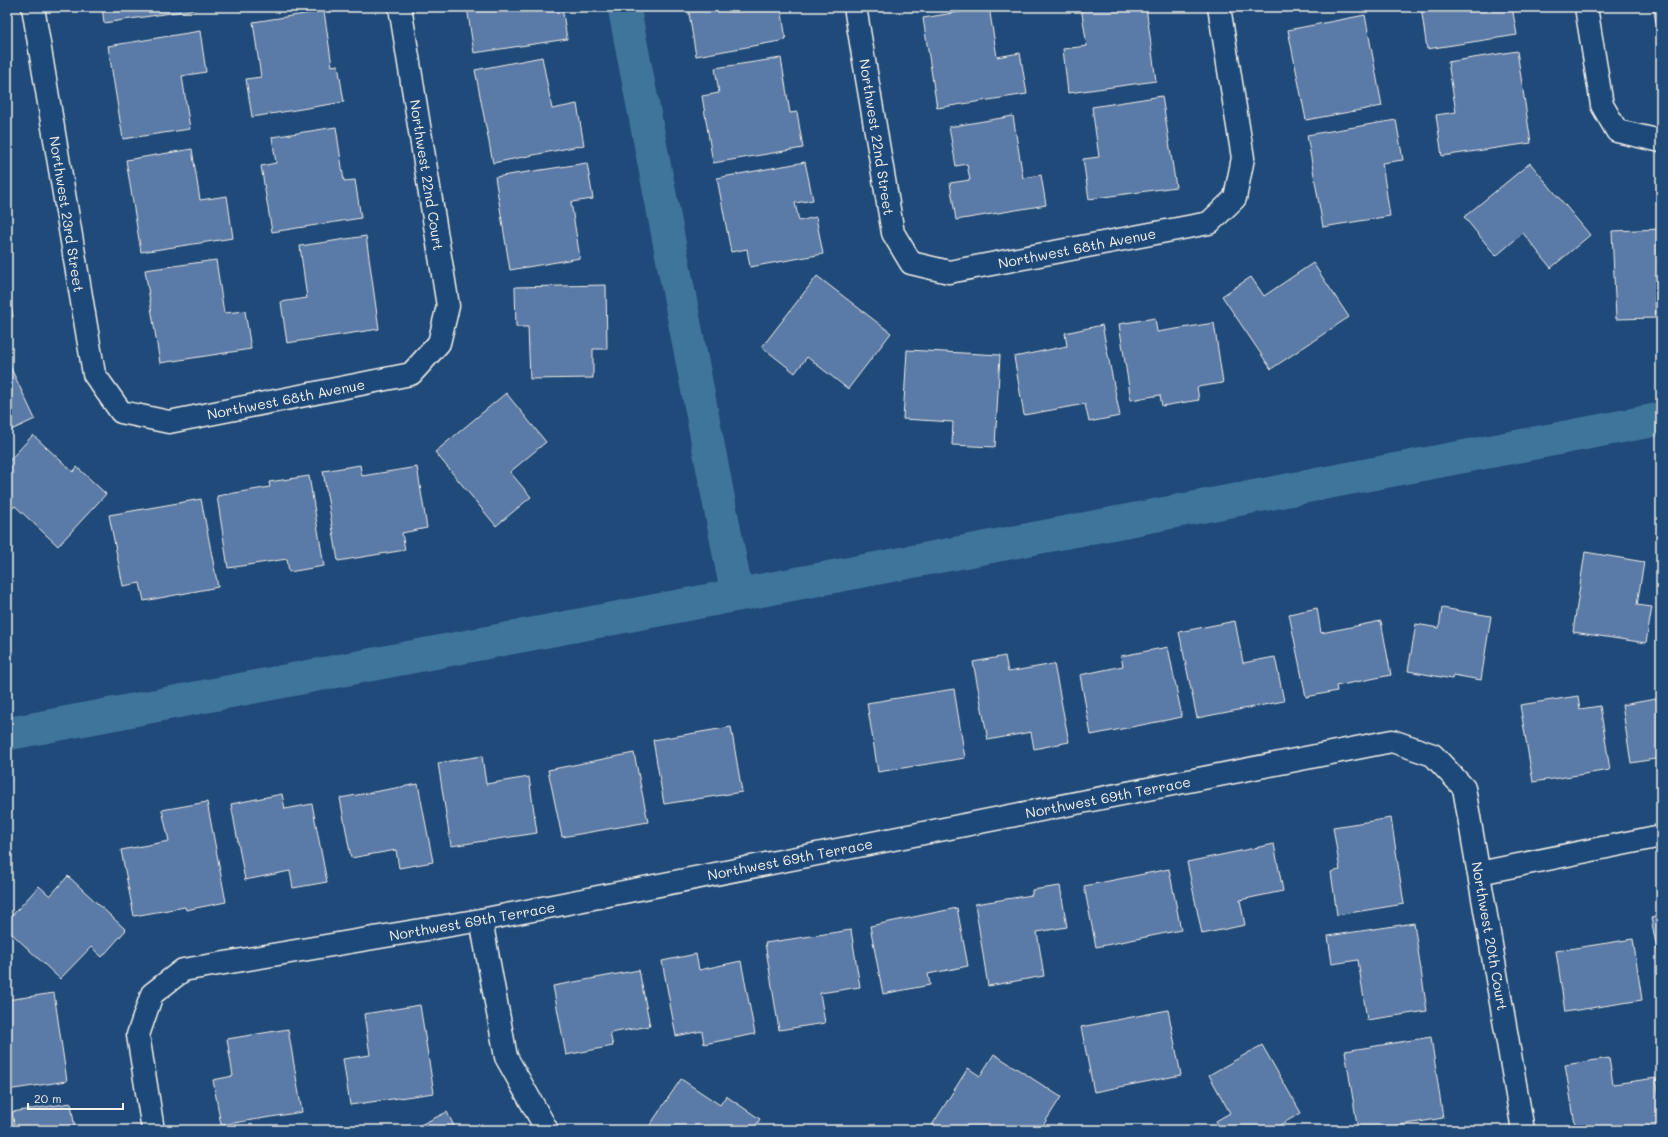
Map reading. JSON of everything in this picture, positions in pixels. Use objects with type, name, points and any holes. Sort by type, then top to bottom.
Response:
[{"type":"street","name":"Northwest 23rd Street","points":[[33,7],[94,374],[121,412]]},
{"type":"street","name":"Northwest 22nd Court","points":[[400,7],[448,306],[439,343]]},
{"type":"street","name":"Northwest 22nd Street","points":[[855,7],[893,233],[911,263]]},
{"type":"street","name":"Northwest 68th Avenue","points":[[911,263],[949,272],[1209,223],[1235,198],[1243,158],[1219,7]]},
{"type":"street","points":[[1586,7],[1602,105],[1617,131],[1661,141]]},
{"type":"street","name":"Northwest 68th Avenue","points":[[121,412],[169,422],[411,374],[439,343]]},
{"type":"street","name":"Northwest 69th Terrace","points":[[154,1130],[138,1035],[152,994],[183,970],[482,920],[1392,741],[1433,755]]},
{"type":"street","name":"Northwest 20th Court","points":[[1433,755],[1464,788],[1523,1130]]},
{"type":"street","points":[[1479,873],[1661,836]]},
{"type":"street","points":[[482,920],[506,1057],[547,1130]]},
{"type":"building","points":[[102,7],[197,7],[197,9],[104,23]]},
{"type":"building","points":[[467,7],[562,7],[567,39],[474,53]]},
{"type":"building","points":[[688,7],[781,7],[786,40],[696,56]]},
{"type":"building","points":[[989,7],[997,57],[1020,53],[1027,94],[937,108],[923,18]]},
{"type":"building","points":[[1081,7],[1146,7],[1156,81],[1068,93],[1063,49],[1087,46]]},
{"type":"building","points":[[1286,7],[1319,7],[1286,12]]},
{"type":"building","points":[[1421,7],[1512,7],[1517,35],[1427,49]]},
{"type":"building","points":[[1653,7],[1661,7],[1661,47]]},
{"type":"building","points":[[324,11],[332,66],[338,65],[344,102],[252,117],[246,79],[261,77],[253,22]]},
{"type":"building","points":[[1365,15],[1382,106],[1306,120],[1288,30]]},
{"type":"building","points":[[200,31],[206,72],[182,76],[190,129],[123,139],[108,46]]},
{"type":"building","points":[[1517,51],[1531,143],[1442,156],[1436,115],[1456,112],[1448,62]]},
{"type":"building","points":[[542,57],[552,109],[577,104],[584,145],[493,163],[475,70]]},
{"type":"building","points":[[781,58],[790,113],[797,112],[803,148],[713,163],[702,96],[719,93],[715,68]]},
{"type":"building","points":[[1162,96],[1176,187],[1089,199],[1083,159],[1099,157],[1092,107]]},
{"type":"building","points":[[1013,116],[1023,178],[1041,175],[1046,205],[956,220],[950,183],[970,180],[967,164],[956,166],[949,127]]},
{"type":"building","points":[[1396,120],[1403,160],[1382,163],[1390,216],[1323,227],[1307,135]]},
{"type":"building","points":[[336,127],[344,181],[355,180],[361,218],[272,232],[261,166],[276,163],[272,137]]},
{"type":"building","points":[[192,149],[200,200],[227,196],[233,238],[141,252],[126,160]]},
{"type":"building","points":[[805,162],[813,200],[795,203],[799,221],[816,217],[823,254],[750,267],[747,249],[731,252],[717,178]]},
{"type":"building","points":[[587,163],[593,199],[571,202],[580,258],[510,270],[495,177]]},
{"type":"building","points":[[1530,163],[1590,235],[1551,268],[1523,233],[1496,256],[1464,217]]},
{"type":"building","points":[[1661,229],[1661,296],[1655,296],[1656,318],[1616,319],[1612,231]]},
{"type":"building","points":[[366,236],[379,329],[287,343],[281,302],[307,298],[300,246]]},
{"type":"building","points":[[216,260],[224,313],[245,311],[251,349],[160,363],[145,270]]},
{"type":"building","points":[[1313,263],[1349,317],[1271,369],[1222,296],[1251,277],[1264,296]]},
{"type":"building","points":[[817,276],[891,333],[848,389],[807,357],[795,373],[762,347]]},
{"type":"building","points":[[7,278],[13,317],[7,318]]},
{"type":"building","points":[[606,285],[607,349],[593,349],[593,378],[530,379],[528,327],[516,327],[515,287]]},
{"type":"building","points":[[1155,318],[1157,332],[1214,323],[1223,383],[1197,387],[1199,400],[1162,406],[1160,395],[1131,400],[1119,324]]},
{"type":"building","points":[[1102,325],[1120,416],[1089,422],[1085,404],[1024,415],[1014,357],[1067,346],[1065,333]]},
{"type":"building","points":[[907,350],[1000,355],[995,447],[952,445],[953,422],[903,419]]},
{"type":"building","points":[[7,360],[35,419],[7,432]]},
{"type":"building","points":[[506,393],[546,442],[510,472],[531,497],[496,526],[435,452]]},
{"type":"building","points":[[33,435],[73,472],[77,467],[106,494],[58,546],[15,506],[7,514],[7,463]]},
{"type":"building","points":[[360,465],[362,476],[417,467],[427,528],[402,533],[405,550],[338,561],[323,471]]},
{"type":"building","points":[[309,476],[324,566],[289,572],[287,559],[228,568],[217,496],[270,487],[269,482]]},
{"type":"building","points":[[201,499],[218,587],[144,601],[140,583],[123,586],[109,515]]},
{"type":"building","points":[[1585,552],[1644,562],[1637,605],[1652,607],[1646,643],[1573,632]]},
{"type":"building","points":[[1317,608],[1321,633],[1381,621],[1391,675],[1336,686],[1337,691],[1306,697],[1289,614]]},
{"type":"building","points":[[1442,608],[1491,616],[1481,680],[1453,675],[1452,679],[1408,671],[1416,624],[1439,628]]},
{"type":"building","points":[[1235,621],[1243,663],[1275,657],[1284,701],[1197,718],[1179,632]]},
{"type":"building","points":[[1168,647],[1182,717],[1091,735],[1080,675],[1123,666],[1121,656]]},
{"type":"building","points":[[1005,656],[1008,672],[1054,664],[1069,742],[1034,749],[1031,732],[988,740],[973,662]]},
{"type":"building","points":[[954,689],[965,758],[878,772],[867,703]]},
{"type":"building","points":[[1578,696],[1580,709],[1600,706],[1610,770],[1533,782],[1520,705]]},
{"type":"building","points":[[1661,698],[1661,758],[1631,763],[1622,705]]},
{"type":"building","points":[[731,727],[742,792],[664,804],[653,740]]},
{"type":"building","points":[[634,753],[648,822],[562,837],[548,770]]},
{"type":"building","points":[[482,756],[486,784],[529,777],[537,833],[451,846],[438,763]]},
{"type":"building","points":[[418,784],[433,862],[399,868],[396,850],[351,858],[340,798]]},
{"type":"building","points":[[282,794],[285,809],[312,804],[327,882],[293,888],[290,871],[245,880],[231,804]]},
{"type":"building","points":[[207,802],[226,902],[186,910],[185,907],[134,916],[121,850],[169,841],[162,810]]},
{"type":"building","points":[[1391,818],[1404,904],[1337,915],[1331,872],[1340,870],[1333,827]]},
{"type":"building","points":[[1274,844],[1283,891],[1240,900],[1245,925],[1202,934],[1187,862]]},
{"type":"building","points":[[1169,869],[1181,930],[1096,947],[1084,886]]},
{"type":"building","points":[[68,876],[126,930],[102,957],[91,947],[60,979],[7,929],[7,921],[39,886],[50,896]]},
{"type":"building","points":[[1060,886],[1067,927],[1037,932],[1044,976],[988,986],[975,904],[1032,895],[1032,890]]},
{"type":"building","points":[[957,908],[968,966],[928,974],[930,985],[883,994],[870,926]]},
{"type":"building","points":[[1661,916],[1661,970],[1651,918]]},
{"type":"building","points":[[1414,923],[1427,1011],[1367,1020],[1358,960],[1332,964],[1328,936]]},
{"type":"building","points":[[851,930],[860,987],[820,993],[825,1023],[779,1030],[765,943]]},
{"type":"building","points":[[1633,939],[1642,1000],[1565,1012],[1556,951]]},
{"type":"building","points":[[696,954],[699,970],[741,961],[755,1034],[704,1044],[702,1031],[676,1036],[662,961]]},
{"type":"building","points":[[639,970],[650,1026],[610,1033],[613,1046],[566,1055],[553,986]]},
{"type":"building","points":[[54,993],[67,1081],[7,1090],[7,1000]]},
{"type":"building","points":[[420,1005],[434,1093],[350,1105],[343,1059],[370,1055],[364,1014]]},
{"type":"building","points":[[1168,1010],[1181,1075],[1094,1092],[1081,1027]]},
{"type":"building","points":[[288,1029],[302,1112],[221,1125],[213,1080],[233,1076],[227,1039]]},
{"type":"building","points":[[1431,1037],[1443,1118],[1371,1130],[1358,1130],[1345,1051]]},
{"type":"building","points":[[1262,1045],[1301,1113],[1271,1130],[1221,1130],[1216,1121],[1230,1113],[1209,1075]]},
{"type":"building","points":[[994,1054],[1061,1097],[1040,1130],[929,1130],[968,1068],[980,1076]]},
{"type":"building","points":[[1609,1058],[1613,1084],[1656,1078],[1661,1109],[1661,1130],[1576,1130],[1565,1065]]},
{"type":"building","points":[[681,1079],[720,1105],[726,1096],[760,1119],[753,1130],[652,1130],[648,1128]]},
{"type":"building","points":[[71,1103],[75,1130],[15,1130],[12,1112]]},
{"type":"building","points":[[447,1112],[456,1130],[410,1130]]},
{"type":"waterway","points":[[624,7],[737,595]]},
{"type":"waterway","points":[[7,734],[1661,419]]}]
